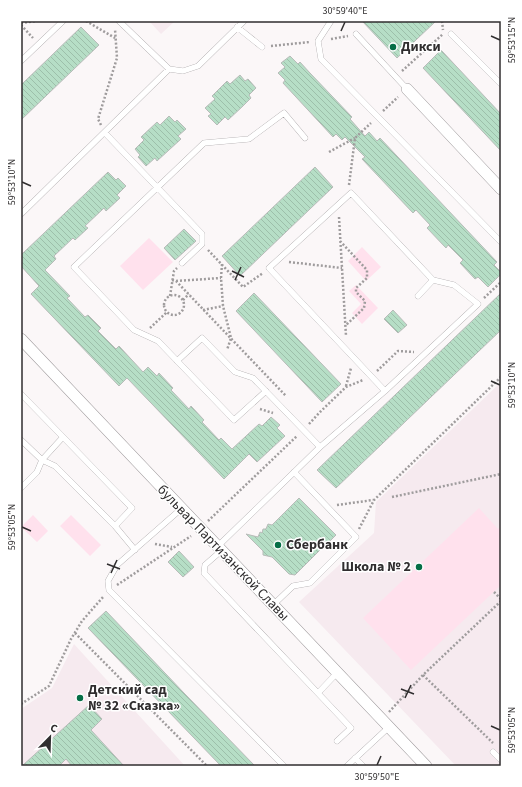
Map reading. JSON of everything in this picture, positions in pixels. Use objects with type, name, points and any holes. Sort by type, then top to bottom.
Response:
[{"type":"street","points":[[407,89],[500,187]]},
{"type":"street","name":"бульвар Партизанской Славы","points":[[21,339],[426,766]]},
{"type":"lane","points":[[21,61],[63,21]]},
{"type":"lane","points":[[119,21],[169,70],[183,72],[198,66],[244,21]]},
{"type":"lane","points":[[331,21],[318,41],[322,59],[377,117],[501,242]]},
{"type":"lane","points":[[237,27],[262,47]]},
{"type":"lane","points":[[356,34],[407,89]]},
{"type":"lane","points":[[451,34],[501,84]]},
{"type":"lane","points":[[21,214],[169,70]]},
{"type":"lane","points":[[266,391],[234,420],[158,341],[134,330],[74,267],[204,143],[249,139],[284,113],[305,138]]},
{"type":"lane","points":[[105,133],[202,234],[202,244],[182,263]]},
{"type":"lane","points":[[338,741],[351,728],[204,573],[205,565],[219,549],[294,472],[320,447],[385,391],[478,304],[454,285],[433,280],[351,193],[269,268],[385,391]]},
{"type":"lane","points":[[418,296],[433,280]]},
{"type":"lane","points":[[177,361],[202,338],[235,372],[253,378],[320,447]]},
{"type":"lane","points":[[21,394],[132,508],[115,526]]},
{"type":"lane","points":[[21,488],[37,472],[42,460],[63,437]]},
{"type":"lane","points":[[21,440],[42,460],[55,466],[115,526],[135,550]]},
{"type":"lane","points":[[273,605],[293,586],[310,583],[356,537],[294,472]]},
{"type":"lane","points":[[181,509],[117,565],[108,581],[109,590],[284,766]]},
{"type":"lane","points":[[318,692],[337,673]]},
{"type":"lane","points":[[347,766],[385,723]]},
{"type":"lane","points":[[493,752],[501,760]]},
{"type":"lane","points":[[355,758],[363,766]]},
{"type":"path","points":[[37,21],[21,24],[38,45]]},
{"type":"path","points":[[86,21],[116,38]]},
{"type":"path","points":[[396,77],[444,34],[442,21]]},
{"type":"path","points":[[105,133],[98,119],[117,58],[115,27]]},
{"type":"path","points":[[262,47],[318,41],[356,34]]},
{"type":"path","points":[[329,152],[355,138],[407,89]]},
{"type":"path","points":[[351,193],[349,186],[355,138]]},
{"type":"path","points":[[338,205],[346,326],[346,336],[342,346]]},
{"type":"path","points":[[340,241],[368,270],[367,278],[356,288],[356,292],[364,301],[364,308],[346,326]]},
{"type":"path","points":[[202,244],[243,287],[269,268]]},
{"type":"path","points":[[277,261],[342,268]]},
{"type":"path","points":[[170,296],[179,296],[183,300],[183,309],[176,315],[167,312],[165,303],[166,299],[170,296],[174,281],[174,271],[182,263]]},
{"type":"path","points":[[222,264],[221,278],[224,306],[231,338],[223,360]]},
{"type":"path","points":[[174,281],[221,278]]},
{"type":"path","points":[[174,281],[189,294],[290,400]]},
{"type":"path","points":[[478,304],[501,282]]},
{"type":"path","points":[[183,300],[189,294]]},
{"type":"path","points":[[203,310],[224,306]]},
{"type":"path","points":[[143,335],[167,312]]},
{"type":"path","points":[[204,523],[209,521],[297,437],[346,387],[371,376],[398,351],[426,352]]},
{"type":"path","points":[[346,387],[353,358]]},
{"type":"path","points":[[356,537],[374,500],[501,377]]},
{"type":"path","points":[[250,406],[275,413]]},
{"type":"path","points":[[306,417],[311,422]]},
{"type":"path","points":[[293,432],[297,437]]},
{"type":"path","points":[[392,497],[501,474]]},
{"type":"path","points":[[326,506],[374,500]]},
{"type":"path","points":[[21,704],[49,686],[75,632],[82,621],[109,590],[192,535]]},
{"type":"path","points":[[145,541],[172,548]]},
{"type":"path","points":[[385,723],[423,675],[501,600],[494,592]]},
{"type":"path","points":[[75,632],[207,766]]},
{"type":"path","points":[[423,675],[493,743],[493,752]]},
{"type":"shaded area","points":[[149,21],[175,21],[161,34]]},
{"type":"shaded area","points":[[149,238],[173,262],[143,290],[120,266]]},
{"type":"shaded area","points":[[362,247],[381,267],[366,281],[348,261]]},
{"type":"shaded area","points":[[356,285],[378,308],[362,324],[352,313],[361,304],[349,291]]},
{"type":"shaded area","name":"Школа № 2","points":[[501,382],[501,766],[456,766],[299,602],[374,533],[376,502]]},
{"type":"shaded area","points":[[479,508],[498,529],[501,526],[501,585],[411,670],[363,618]]},
{"type":"shaded area","points":[[33,515],[48,531],[37,542],[21,527]]},
{"type":"shaded area","points":[[71,515],[101,545],[90,556],[60,526]]},
{"type":"shaded area","name":"Детский сад № 32 «Сказка»","points":[[74,644],[185,766],[21,766],[21,709],[52,688]]},
{"type":"building","points":[[362,21],[436,21],[397,58]]},
{"type":"building","points":[[81,27],[99,45],[21,120],[21,85]]},
{"type":"building","points":[[441,50],[501,114],[501,151],[423,68]]},
{"type":"building","points":[[290,56],[298,64],[300,62],[352,117],[350,119],[365,136],[369,132],[377,141],[380,138],[497,262],[494,265],[501,272],[501,274],[488,287],[478,277],[475,279],[460,263],[463,260],[448,245],[446,248],[427,228],[430,225],[416,210],[413,213],[362,159],[365,157],[345,137],[342,140],[336,134],[333,137],[283,83],[285,80],[278,73],[285,67],[281,63]]},
{"type":"building","points":[[240,75],[245,81],[248,79],[256,88],[249,95],[251,98],[243,106],[228,120],[225,117],[217,125],[208,116],[211,114],[205,108],[215,99],[212,96],[227,81],[230,84]]},
{"type":"building","points":[[169,116],[175,122],[177,120],[186,129],[178,136],[181,139],[157,161],[155,158],[146,166],[138,157],[140,155],[135,149],[144,140],[141,137],[157,122],[160,125]]},
{"type":"building","points":[[315,167],[333,187],[240,276],[222,256]]},
{"type":"building","points":[[108,172],[116,180],[118,178],[126,186],[117,195],[120,198],[106,211],[104,208],[85,226],[88,228],[75,240],[73,238],[54,256],[56,259],[45,270],[70,296],[67,298],[85,317],[88,315],[101,328],[98,331],[116,349],[119,346],[143,372],[148,367],[157,376],[159,373],[173,388],[171,390],[189,409],[191,406],[204,420],[202,422],[219,440],[221,438],[232,449],[259,424],[262,426],[271,417],[280,425],[277,428],[285,436],[257,462],[249,454],[224,479],[127,378],[119,386],[31,294],[39,286],[21,266],[21,255]]},
{"type":"building","points":[[184,229],[196,241],[175,260],[164,248]]},
{"type":"building","points":[[254,293],[341,384],[322,402],[236,311]]},
{"type":"building","points":[[501,293],[501,330],[336,488],[317,470]]},
{"type":"building","points":[[393,310],[407,325],[398,333],[384,319]]},
{"type":"building","points":[[299,498],[336,535],[327,544],[326,548],[322,548],[295,575],[289,574],[272,557],[263,555],[263,551],[246,534],[258,537],[260,532],[262,533],[263,529],[266,529],[268,524],[272,525]]},
{"type":"building","points":[[179,551],[194,567],[183,577],[168,562]]},
{"type":"building","points":[[106,611],[255,766],[221,766],[88,628]]},
{"type":"building","points":[[89,705],[102,719],[91,730],[124,766],[72,766],[66,759],[59,766],[22,766]]},
{"type":"place","name":"Дикси","points":[[393,47]]},
{"type":"place","name":"Сбербанк","points":[[278,545]]},
{"type":"place","name":"Школа № 2","points":[[419,567]]},
{"type":"place","name":"Детский сад № 32 «Сказка»","points":[[80,698]]}]
